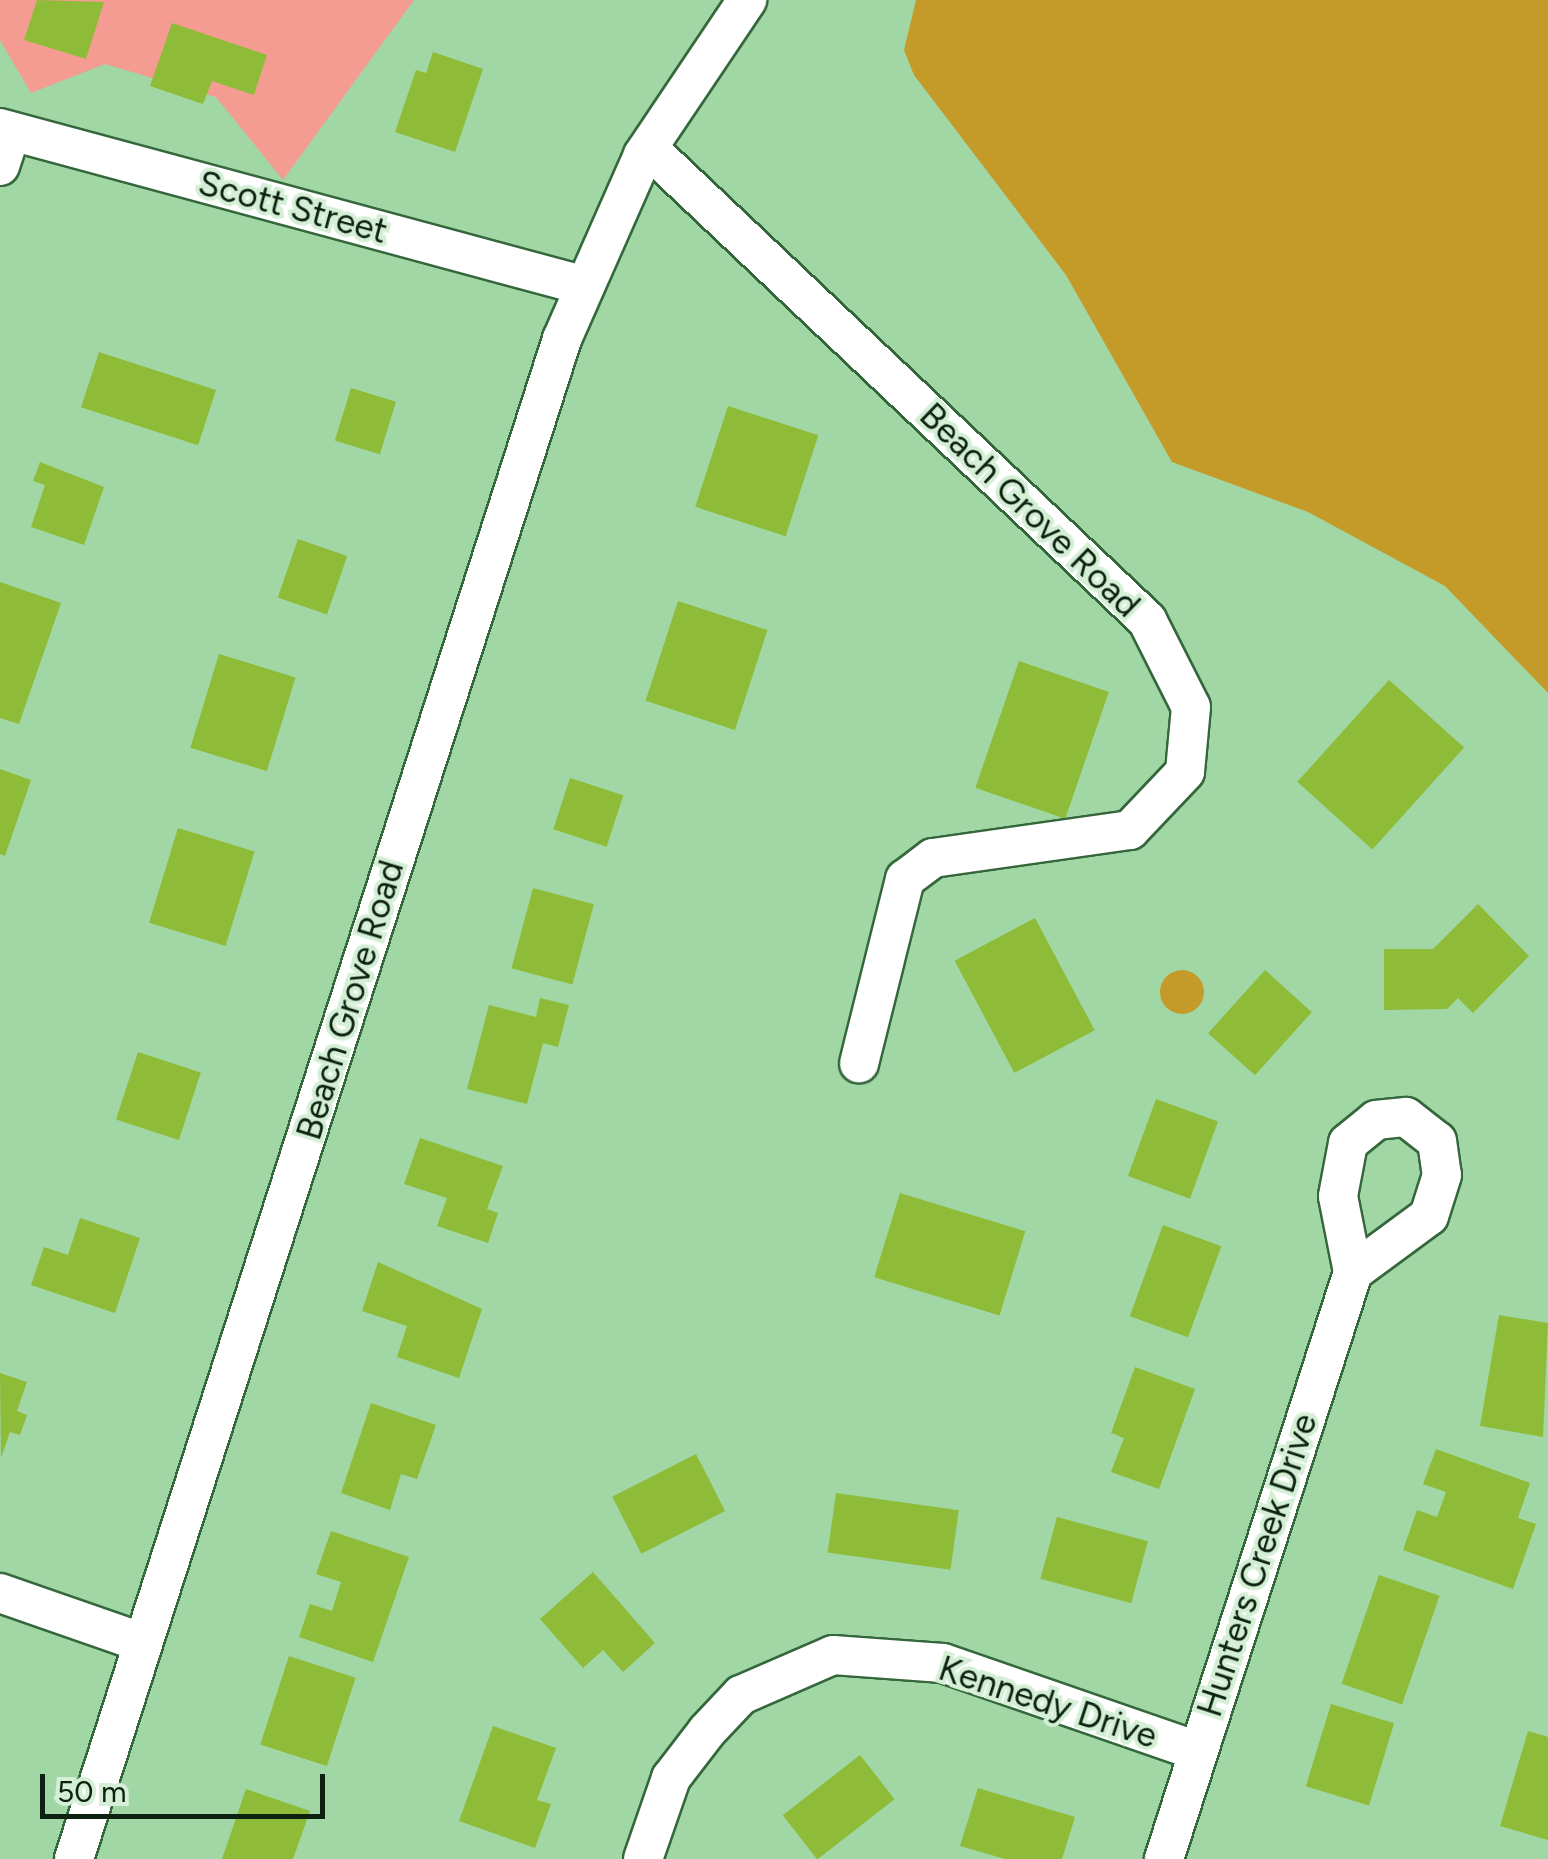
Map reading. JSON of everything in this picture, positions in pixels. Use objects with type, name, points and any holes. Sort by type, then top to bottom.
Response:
[{"type":"street","name":"Beach Grove Road","points":[[74,1859],[477,596],[585,286],[648,148],[747,0]]},
{"type":"street","name":"Scott Street","points":[[4,142],[585,286]]},
{"type":"street","name":"Beach Grove Road","points":[[648,148],[1147,620],[1190,707],[1185,772],[1130,830],[933,858],[906,880],[859,1063]]},
{"type":"street","name":"Hunters Creek Drive","points":[[1164,1859],[1353,1272]]},
{"type":"street","points":[[0,1593],[141,1642]]},
{"type":"street","name":"Kennedy Drive","points":[[643,1859],[671,1778],[707,1731],[741,1695],[833,1655],[943,1664],[1197,1751]]},
{"type":"shaded area","points":[[0,0],[414,0],[283,180],[216,97],[105,64],[31,93],[0,40]]},
{"type":"shaded area","points":[[916,0],[1548,0],[1548,693],[1445,586],[1308,512],[1172,462],[1066,275],[914,75],[904,50]]},
{"type":"shaded area","points":[[1182,970],[1198,976],[1204,992],[1198,1008],[1182,1014],[1166,1008],[1160,992],[1166,976]]},
{"type":"building","points":[[37,0],[104,2],[86,59],[24,40]]},
{"type":"building","points":[[172,23],[267,55],[254,95],[212,81],[203,104],[150,86]]},
{"type":"building","points":[[433,52],[483,69],[455,152],[395,132],[416,70],[426,73]]},
{"type":"building","points":[[99,352],[216,390],[198,445],[81,407]]},
{"type":"building","points":[[351,388],[396,402],[380,454],[335,441]]},
{"type":"building","points":[[728,406],[818,435],[786,536],[695,507]]},
{"type":"building","points":[[40,462],[104,487],[84,545],[31,527],[45,485],[33,481]]},
{"type":"building","points":[[298,539],[347,556],[327,615],[278,598]]},
{"type":"building","points":[[0,582],[61,603],[19,724],[0,718]]},
{"type":"building","points":[[678,601],[767,630],[735,730],[646,701]]},
{"type":"building","points":[[219,654],[296,677],[267,771],[190,748]]},
{"type":"building","points":[[1019,661],[1109,692],[1065,819],[975,788]]},
{"type":"building","points":[[1389,680],[1464,748],[1372,849],[1297,782]]},
{"type":"building","points":[[0,769],[31,780],[5,856],[0,854]]},
{"type":"building","points":[[570,778],[623,795],[607,847],[553,829]]},
{"type":"building","points":[[178,828],[255,851],[226,946],[149,923]]},
{"type":"building","points":[[533,888],[594,904],[572,984],[512,968]]},
{"type":"building","points":[[1478,904],[1529,956],[1473,1013],[1458,998],[1447,1009],[1384,1010],[1384,949],[1433,949]]},
{"type":"building","points":[[1035,918],[1095,1030],[1014,1073],[955,961]]},
{"type":"building","points":[[1265,970],[1312,1012],[1255,1075],[1208,1033]]},
{"type":"building","points":[[540,998],[569,1005],[558,1047],[543,1043],[527,1104],[467,1089],[489,1005],[536,1017]]},
{"type":"building","points":[[138,1052],[201,1072],[179,1140],[116,1120]]},
{"type":"building","points":[[1156,1099],[1218,1122],[1190,1199],[1128,1176]]},
{"type":"building","points":[[420,1138],[503,1166],[487,1209],[498,1213],[488,1243],[437,1226],[447,1198],[404,1184]]},
{"type":"building","points":[[900,1193],[1025,1231],[1000,1315],[874,1277]]},
{"type":"building","points":[[80,1218],[140,1238],[115,1313],[31,1285],[44,1247],[68,1255]]},
{"type":"building","points":[[1163,1225],[1221,1246],[1188,1337],[1130,1316]]},
{"type":"building","points":[[378,1262],[482,1309],[459,1378],[397,1357],[407,1326],[362,1311]]},
{"type":"building","points":[[1499,1315],[1548,1323],[1543,1437],[1480,1426]]},
{"type":"building","points":[[1135,1367],[1195,1389],[1159,1489],[1111,1472],[1124,1438],[1111,1433]]},
{"type":"building","points":[[0,1373],[27,1382],[17,1411],[27,1415],[20,1435],[10,1432],[1,1458]]},
{"type":"building","points":[[371,1403],[436,1425],[417,1479],[401,1474],[390,1510],[341,1493]]},
{"type":"building","points":[[1436,1449],[1530,1483],[1518,1518],[1536,1524],[1513,1589],[1403,1550],[1417,1510],[1437,1517],[1446,1492],[1423,1484]]},
{"type":"building","points":[[696,1454],[725,1511],[641,1554],[612,1497]]},
{"type":"building","points":[[836,1493],[959,1510],[950,1570],[828,1552]]},
{"type":"building","points":[[1057,1517],[1148,1541],[1131,1603],[1040,1579]]},
{"type":"building","points":[[331,1531],[409,1557],[373,1662],[299,1637],[310,1604],[332,1611],[341,1582],[316,1574]]},
{"type":"building","points":[[593,1572],[655,1643],[623,1672],[603,1650],[583,1668],[540,1619]]},
{"type":"building","points":[[1379,1575],[1440,1596],[1402,1705],[1342,1684]]},
{"type":"building","points":[[289,1656],[356,1678],[327,1766],[260,1744]]},
{"type":"building","points":[[1331,1704],[1394,1723],[1369,1806],[1306,1786]]},
{"type":"building","points":[[493,1726],[556,1748],[537,1800],[551,1804],[535,1848],[459,1821]]},
{"type":"building","points":[[1528,1731],[1548,1737],[1548,1840],[1500,1826]]},
{"type":"building","points":[[860,1755],[894,1799],[818,1859],[783,1815]]},
{"type":"building","points":[[978,1788],[1075,1817],[1062,1859],[1005,1859],[960,1846]]},
{"type":"building","points":[[246,1789],[310,1811],[293,1859],[222,1859]]}]
